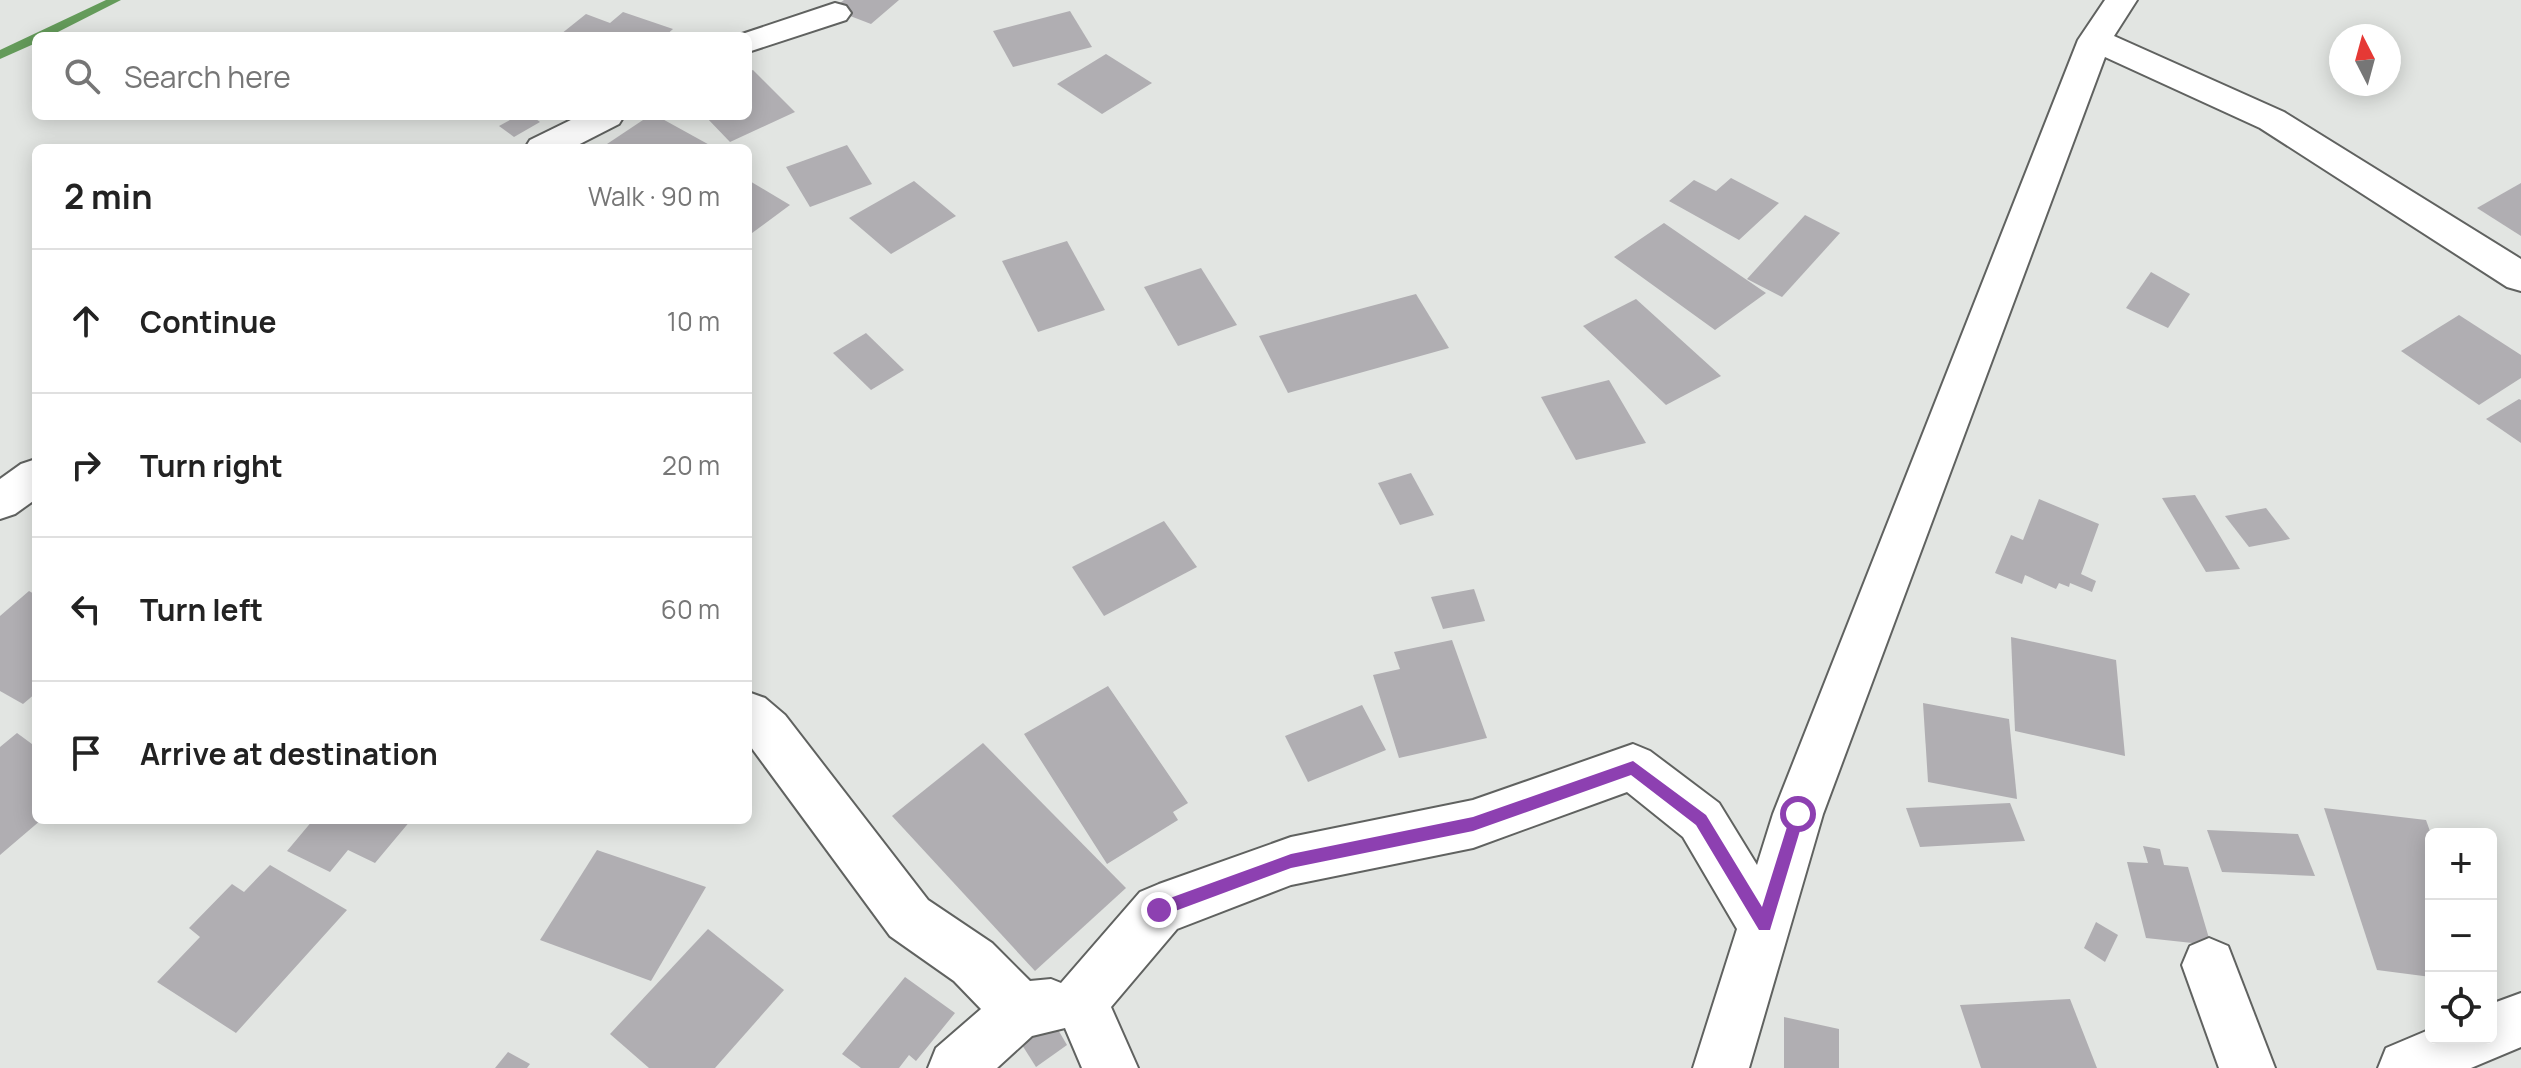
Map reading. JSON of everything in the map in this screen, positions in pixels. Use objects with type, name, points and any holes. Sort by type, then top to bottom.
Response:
[{"type":"street","points":[[1721,1068],[1798,814],[2095,40],[2121,0]]},
{"type":"street","points":[[752,41],[835,13]]},
{"type":"street","points":[[2095,40],[2272,120],[2521,277]]},
{"type":"street","points":[[551,144],[599,120]]},
{"type":"street","points":[[0,502],[32,479]]},
{"type":"street","points":[[752,716],[768,730],[909,918],[973,962],[1020,1010]]},
{"type":"street","points":[[956,1068],[1020,1010],[1081,1001],[1159,910],[1291,861],[1473,824],[1633,767],[1701,820],[1764,925]]},
{"type":"street","points":[[2209,965],[2247,1068]]},
{"type":"street","points":[[1081,1001],[1110,1068]]},
{"type":"street","points":[[2497,1030],[2521,1020]]},
{"type":"street","points":[[2406,1068],[2462,1044]]},
{"type":"building","points":[[844,0],[899,0],[871,24],[832,9]]},
{"type":"building","points":[[1070,11],[1092,47],[1013,67],[993,31]]},
{"type":"building","points":[[623,12],[673,29],[670,32],[564,32],[586,14],[610,23]]},
{"type":"building","points":[[1106,54],[1152,83],[1102,114],[1057,84]]},
{"type":"building","points":[[752,70],[795,112],[730,142],[709,120],[752,120]]},
{"type":"building","points":[[510,120],[540,122],[514,137],[499,126]]},
{"type":"building","points":[[643,120],[664,120],[708,144],[607,144]]},
{"type":"building","points":[[847,145],[872,184],[810,207],[786,167]]},
{"type":"building","points":[[1731,178],[1779,203],[1739,240],[1669,201],[1694,180],[1716,191]]},
{"type":"building","points":[[914,181],[956,216],[891,254],[849,218]]},
{"type":"building","points":[[752,182],[790,205],[752,233]]},
{"type":"building","points":[[2521,183],[2521,236],[2477,208]]},
{"type":"building","points":[[1805,215],[1840,233],[1782,297],[1747,279]]},
{"type":"building","points":[[1664,223],[1766,293],[1715,330],[1614,257]]},
{"type":"building","points":[[1067,241],[1105,310],[1038,332],[1002,261]]},
{"type":"building","points":[[1201,268],[1237,325],[1178,346],[1144,287]]},
{"type":"building","points":[[2151,272],[2190,294],[2168,328],[2126,308]]},
{"type":"building","points":[[1416,294],[1449,348],[1288,393],[1259,336]]},
{"type":"building","points":[[1636,299],[1721,376],[1666,405],[1583,326]]},
{"type":"building","points":[[2459,315],[2521,355],[2521,378],[2479,405],[2401,351]]},
{"type":"building","points":[[866,333],[904,370],[871,390],[833,353]]},
{"type":"building","points":[[1609,380],[1646,443],[1576,460],[1541,397]]},
{"type":"building","points":[[2521,400],[2521,443],[2486,419]]},
{"type":"building","points":[[1411,473],[1434,515],[1400,525],[1378,483]]},
{"type":"building","points":[[2195,495],[2240,569],[2206,572],[2162,498]]},
{"type":"building","points":[[2039,499],[2099,524],[2081,574],[2096,581],[2092,592],[2070,583],[2069,587],[2059,583],[2056,589],[2025,575],[2022,584],[1995,573],[2011,535],[2023,540]]},
{"type":"building","points":[[2266,508],[2290,539],[2249,547],[2225,516]]},
{"type":"building","points":[[1164,521],[1197,567],[1104,616],[1072,567]]},
{"type":"building","points":[[1474,589],[1485,621],[1443,629],[1431,597]]},
{"type":"building","points":[[29,591],[32,593],[32,696],[23,704],[0,691],[0,616]]},
{"type":"building","points":[[2011,637],[2116,660],[2125,756],[2015,731]]},
{"type":"building","points":[[1452,640],[1487,738],[1399,758],[1373,675],[1400,669],[1394,652]]},
{"type":"building","points":[[1108,686],[1188,803],[1173,812],[1178,820],[1107,864],[1024,734]]},
{"type":"building","points":[[1923,703],[2009,719],[2017,799],[1928,782]]},
{"type":"building","points":[[1362,705],[1386,750],[1308,782],[1285,736]]},
{"type":"building","points":[[17,733],[32,744],[32,824],[36,824],[0,855],[0,747]]},
{"type":"building","points":[[983,743],[1126,888],[1035,971],[892,816]]},
{"type":"building","points":[[2010,803],[2025,841],[1920,847],[1906,808]]},
{"type":"building","points":[[2324,808],[2426,820],[2429,828],[2425,828],[2425,976],[2377,970]]},
{"type":"building","points":[[310,824],[408,824],[375,863],[348,850],[330,872],[287,851]]},
{"type":"building","points":[[2207,830],[2298,834],[2315,876],[2222,872]]},
{"type":"building","points":[[2143,846],[2160,849],[2164,865],[2188,867],[2211,945],[2146,938],[2127,862],[2148,863]]},
{"type":"building","points":[[597,850],[706,887],[651,981],[540,940]]},
{"type":"building","points":[[270,865],[347,910],[236,1033],[157,982],[200,937],[189,928],[232,884],[244,892]]},
{"type":"building","points":[[2096,922],[2118,935],[2105,962],[2084,948]]},
{"type":"building","points":[[708,929],[784,990],[715,1068],[649,1068],[610,1034]]},
{"type":"building","points":[[905,977],[955,1013],[916,1061],[909,1055],[899,1068],[861,1068],[842,1054]]},
{"type":"building","points":[[2070,999],[2097,1068],[1981,1068],[1960,1005]]},
{"type":"building","points":[[1050,1016],[1067,1045],[1036,1067],[1017,1037]]},
{"type":"building","points":[[1784,1017],[1839,1029],[1839,1068],[1784,1068]]},
{"type":"building","points":[[508,1052],[530,1064],[527,1068],[495,1068]]},
{"type":"waterway","points":[[48,32],[115,0]]},
{"type":"waterway","points":[[0,55],[32,40]]},
{"type":"route","points":[[1159,910],[1291,861],[1473,824],[1633,767],[1701,820],[1764,925],[1798,814]]}]
